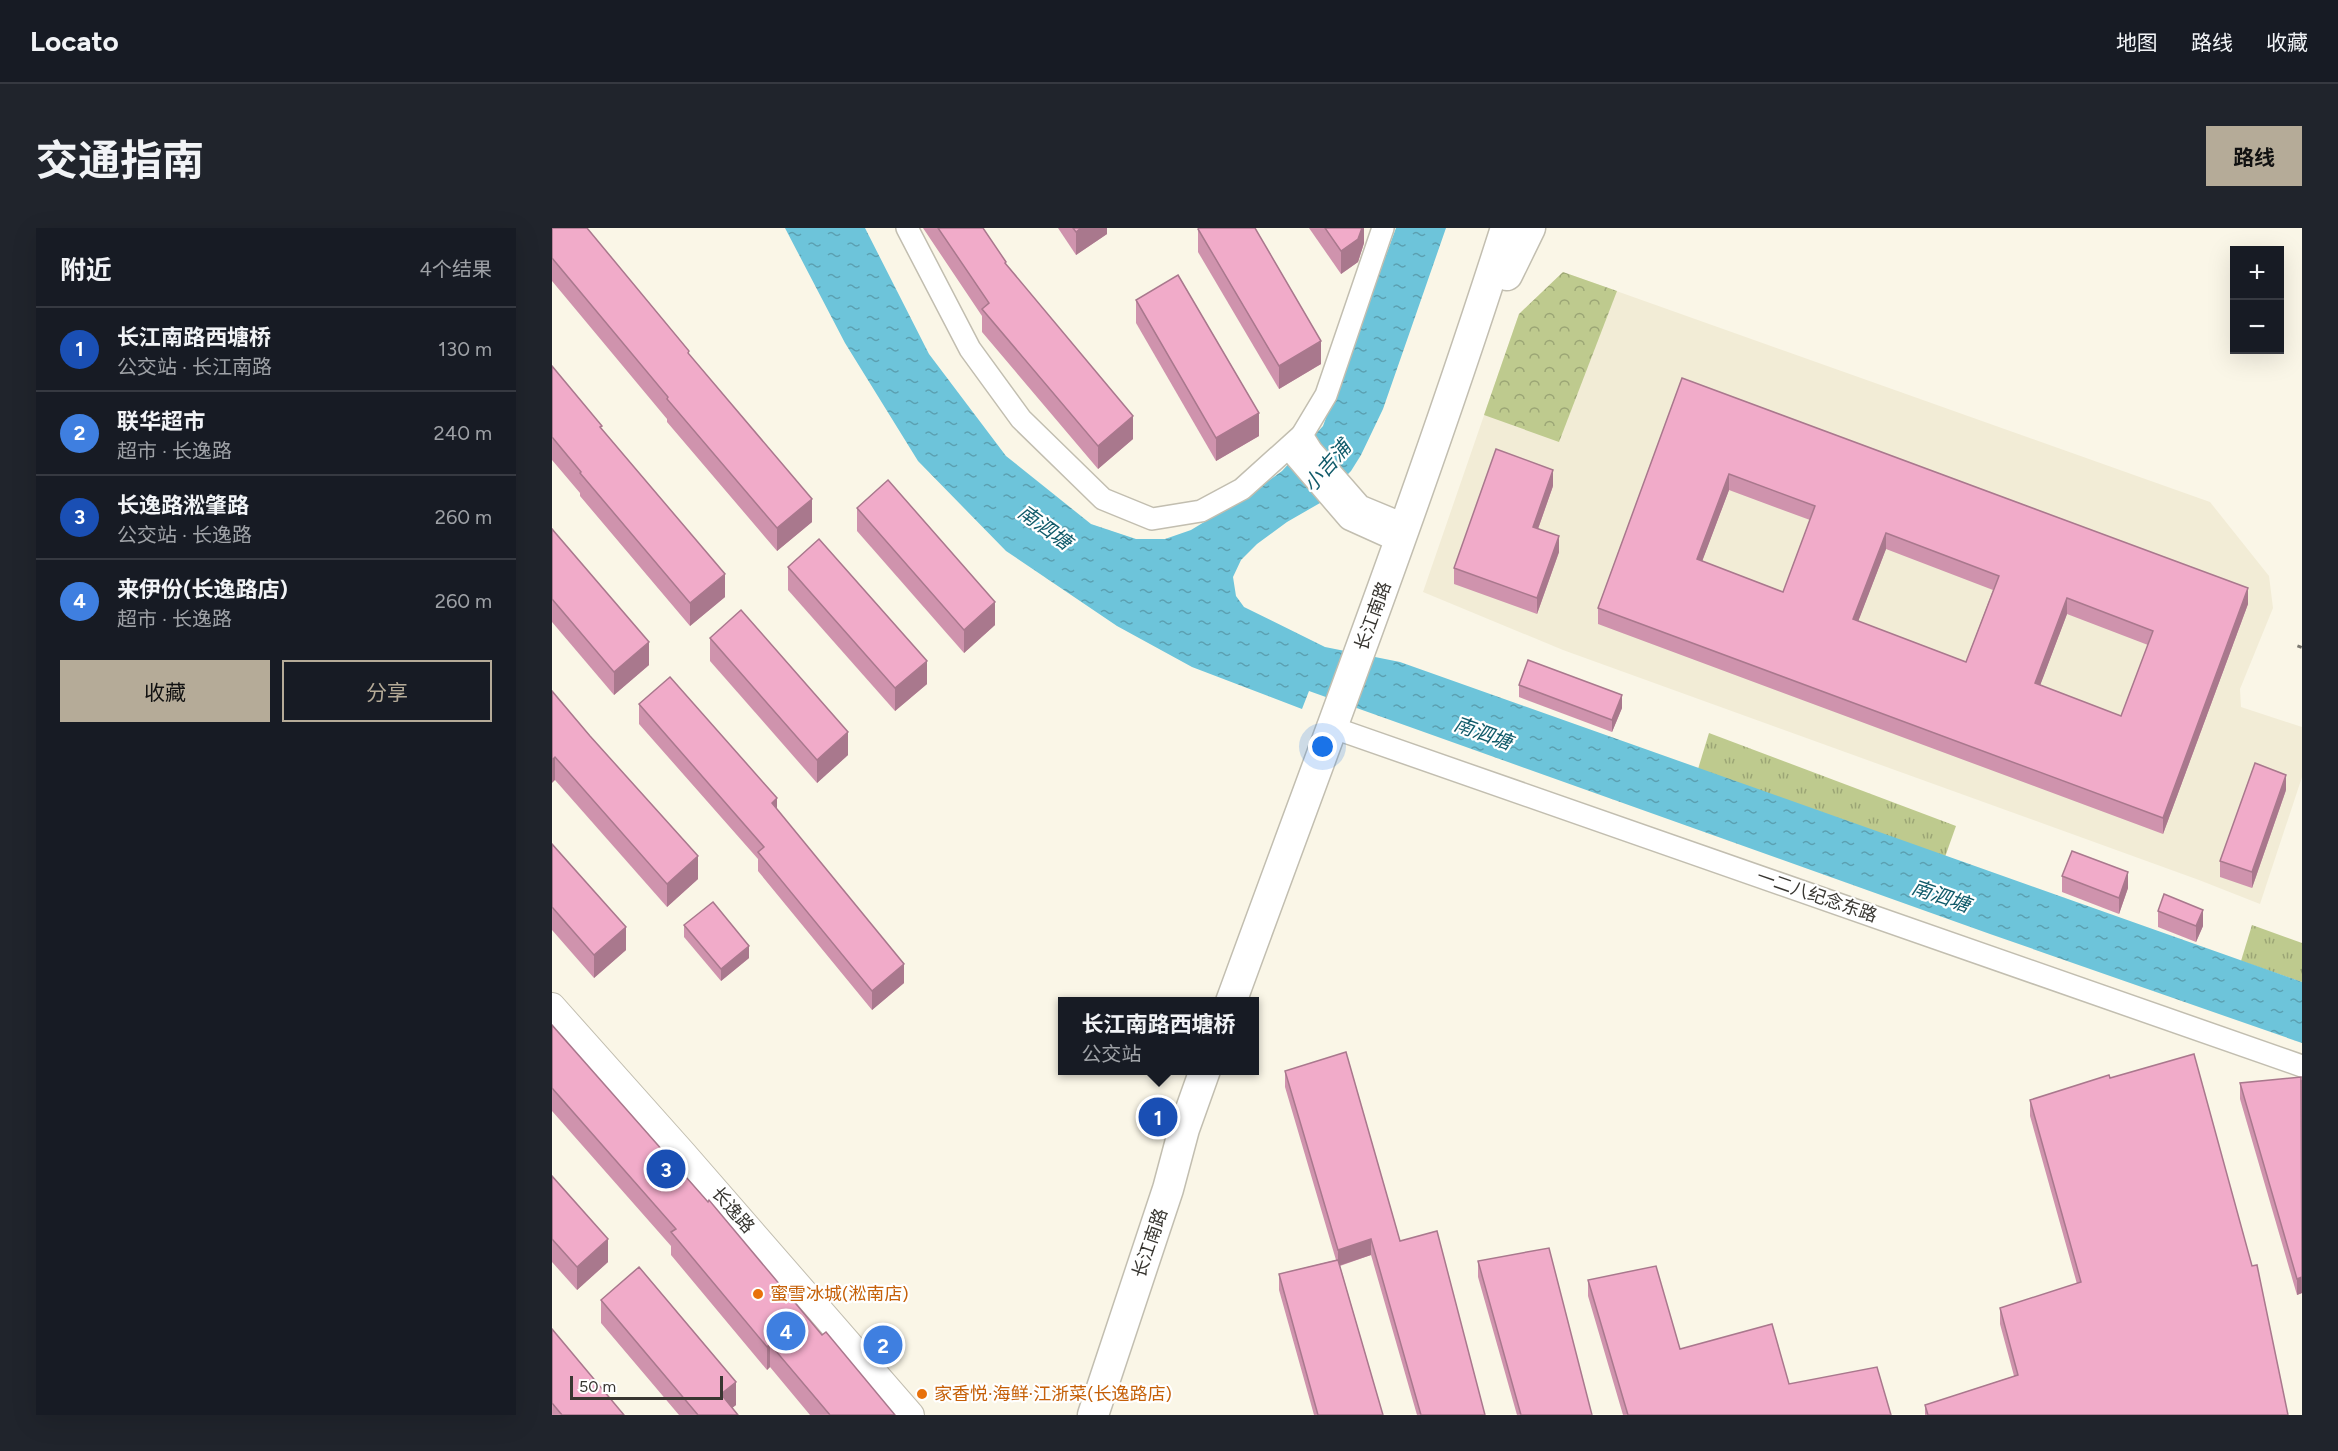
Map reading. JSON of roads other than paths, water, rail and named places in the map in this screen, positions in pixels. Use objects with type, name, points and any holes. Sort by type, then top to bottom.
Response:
[{"type":"main road","name":"长江南路","points":[[1233,997],[1403,534],[1462,367],[1506,228]]},
{"type":"main road","points":[[1462,367],[1530,228]]},
{"type":"main road","name":"长江南路","points":[[1093,1415],[1168,1189],[1184,1129],[1204,1075]]},
{"type":"street","points":[[907,228],[970,349],[1021,419],[1103,499],[1152,519],[1201,511],[1242,489],[1301,449],[1326,395],[1383,228]]},
{"type":"street","points":[[1301,449],[1348,506],[1349,519],[1403,534]]},
{"type":"street","name":"一二八纪念东路","points":[[1336,714],[2302,1066]]},
{"type":"street","name":"长逸路","points":[[552,1006],[911,1415]]},
{"type":"water","points":[[785,228],[865,228],[929,354],[1006,456],[1091,524],[1136,539],[1165,539],[1191,530],[1249,495],[1282,471],[1323,426],[1396,228],[1446,228],[1383,409],[1361,455],[1351,471],[1320,503],[1287,522],[1257,544],[1241,560],[1233,577],[1236,596],[1244,607],[1325,647],[1400,662],[2302,982],[2302,1043],[1309,691],[1302,709],[1192,667],[1117,626],[1006,551],[918,461],[845,343]]},
{"type":"railway","points":[[2299,648],[2302,640]]},
{"type":"place","name":"长江南路西塘桥","points":[[1158,1117]]},
{"type":"place","name":"长逸路淞肇路","points":[[666,1169]]},
{"type":"place","name":"蜜雪冰城(淞南店)","points":[[758,1294]]},
{"type":"place","name":"来伊份(长逸路店)","points":[[786,1331]]},
{"type":"place","name":"联华超市","points":[[883,1345]]},
{"type":"place","name":"家香悦·海鲜·江浙菜(长逸路店)","points":[[922,1394]]},
{"type":"water label","name":"小吉浦","points":[[1327,466]]},
{"type":"water label","name":"南泗塘","points":[[1045,527]]},
{"type":"water label","name":"南泗塘","points":[[1483,733]]},
{"type":"water label","name":"南泗塘","points":[[1941,896]]}]
